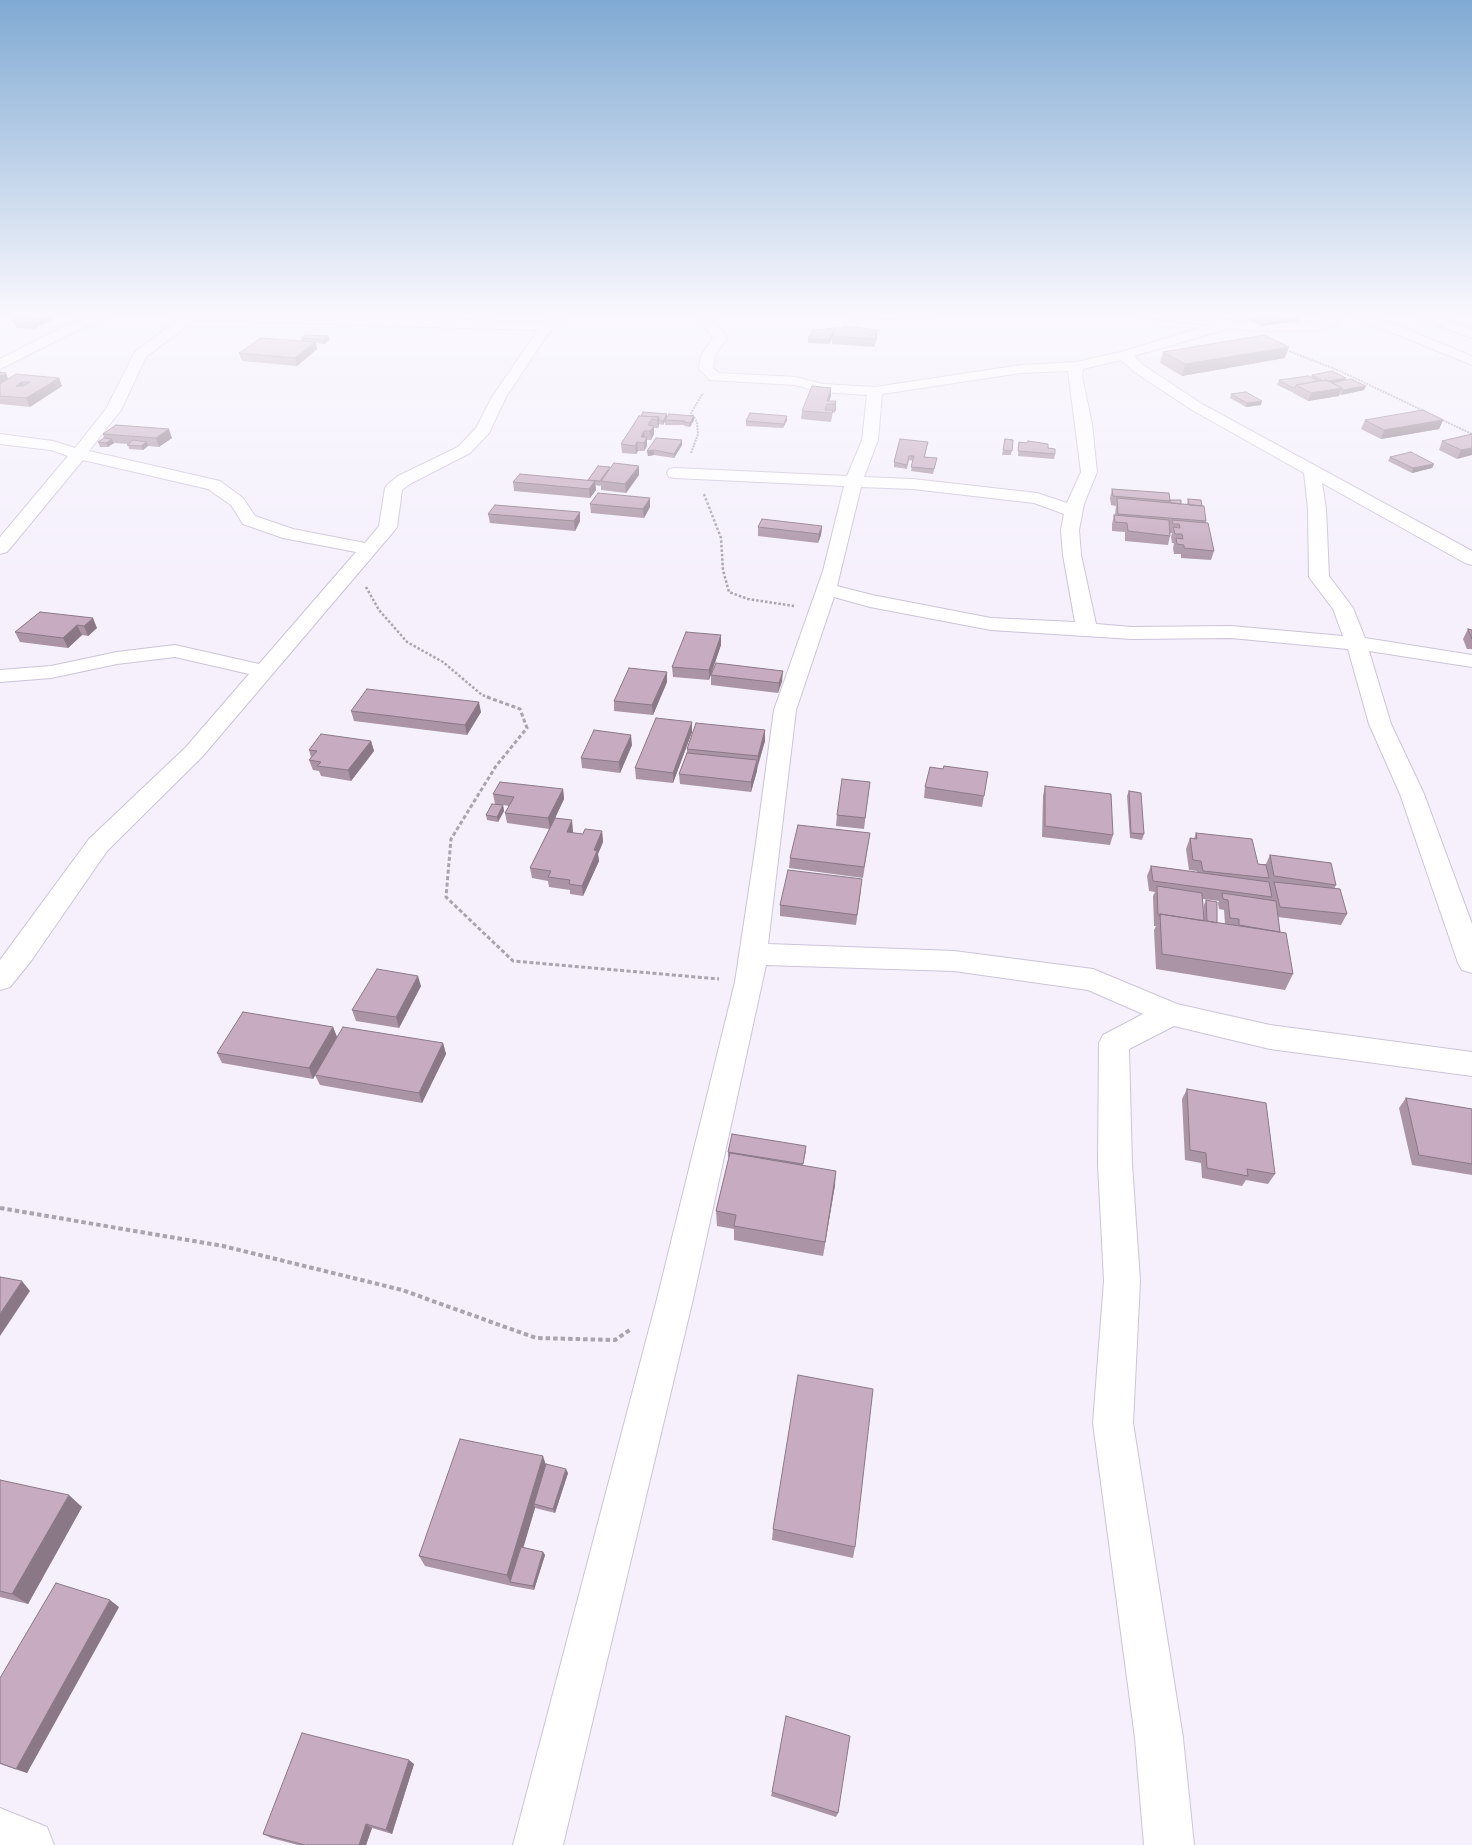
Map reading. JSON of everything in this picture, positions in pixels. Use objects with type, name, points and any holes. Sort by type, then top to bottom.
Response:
[{"type":"street","points":[[0,548],[79,454],[113,410],[118,400]]},
{"type":"street","points":[[0,979],[22,954],[98,845],[194,752],[388,527],[394,488],[404,480],[464,450],[483,430],[499,400]]},
{"type":"street","points":[[538,1845],[675,1299],[751,968],[785,710],[832,571],[853,482],[870,440],[875,400]]},
{"type":"street","points":[[1080,400],[1089,472],[1074,511],[1070,530],[1072,554],[1087,629]]},
{"type":"street","points":[[1187,400],[1472,559]]},
{"type":"street","points":[[0,439],[52,446],[214,485],[237,502],[249,520],[364,556]]},
{"type":"street","points":[[1312,470],[1317,509],[1319,577],[1343,608],[1358,644],[1380,724],[1412,794],[1472,963]]},
{"type":"street","points":[[674,473],[913,484],[1037,498],[1074,511]]},
{"type":"street","points":[[823,600],[870,600],[991,624],[1132,633],[1231,632],[1383,646],[1472,661]]},
{"type":"street","points":[[0,676],[51,672],[117,658],[175,651],[263,670]]},
{"type":"street","points":[[751,968],[954,961],[1093,980],[1171,1014],[1270,1037],[1472,1064]]},
{"type":"street","points":[[1169,1845],[1159,1738],[1113,1423],[1122,1281],[1115,1164],[1114,1043],[1171,1014]]},
{"type":"street","points":[[0,1833],[29,1845]]},
{"type":"path","points":[[698,400],[691,413],[697,422],[698,434],[692,446],[691,458],[721,538],[723,570],[728,592],[748,599],[823,600]]},
{"type":"path","points":[[1401,400],[1472,434]]},
{"type":"path","points":[[364,556],[364,584],[379,610],[407,642],[443,662],[482,694],[520,709],[527,728],[496,766],[450,839],[446,897],[513,961],[751,968]]},
{"type":"path","points":[[0,1208],[232,1248],[402,1290],[536,1338],[615,1340],[675,1299]]},
{"type":"building","points":[[806,400],[836,401],[835,404],[827,404],[825,410],[833,410],[832,413],[802,411]]},
{"type":"building","points":[[1242,400],[1262,401],[1247,403]]},
{"type":"building","points":[[1423,410],[1443,420],[1384,430],[1365,420]]},
{"type":"building","points":[[643,412],[667,414],[663,421],[659,420],[659,417],[641,416]]},
{"type":"building","points":[[750,413],[787,416],[784,424],[746,421]]},
{"type":"building","points":[[669,414],[694,416],[690,423],[665,420]]},
{"type":"building","points":[[639,416],[659,417],[657,420],[652,419],[648,425],[654,426],[650,431],[644,431],[641,437],[647,437],[644,443],[637,442],[635,446],[621,444]]},
{"type":"building","points":[[116,425],[169,429],[156,438],[103,434]]},
{"type":"building","points":[[1472,434],[1472,448],[1461,450],[1442,441]]},
{"type":"building","points":[[104,438],[112,439],[106,443],[98,442]]},
{"type":"building","points":[[656,438],[682,440],[674,454],[654,450],[647,451]]},
{"type":"building","points":[[900,439],[928,442],[924,457],[937,458],[934,469],[911,467],[914,456],[909,456],[907,465],[894,462]]},
{"type":"building","points":[[1005,439],[1013,440],[1012,451],[1003,450]]},
{"type":"building","points":[[133,440],[147,442],[141,446],[127,445]]},
{"type":"building","points":[[1028,441],[1048,444],[1048,448],[1055,449],[1055,454],[1018,451],[1019,442],[1027,443]]},
{"type":"building","points":[[1411,452],[1434,464],[1413,468],[1390,457]]},
{"type":"building","points":[[614,463],[639,466],[625,484],[601,481]]},
{"type":"building","points":[[598,466],[610,467],[600,481],[588,480]]},
{"type":"building","points":[[520,474],[595,481],[589,489],[513,482]]},
{"type":"building","points":[[1112,489],[1169,493],[1170,501],[1113,496]]},
{"type":"building","points":[[598,493],[650,498],[643,509],[590,504]]},
{"type":"building","points":[[1117,498],[1204,506],[1206,521],[1118,514]]},
{"type":"building","points":[[1188,499],[1201,500],[1202,506],[1189,505]]},
{"type":"building","points":[[1170,500],[1181,500],[1181,504],[1171,503]]},
{"type":"building","points":[[495,505],[580,512],[574,521],[488,514]]},
{"type":"building","points":[[1114,515],[1169,520],[1170,536],[1128,531],[1127,523],[1115,522]]},
{"type":"building","points":[[762,519],[822,526],[819,534],[758,527]]},
{"type":"building","points":[[1172,520],[1208,523],[1214,551],[1184,548],[1184,545],[1177,544],[1176,538],[1183,539],[1182,534],[1175,534],[1173,527],[1180,528],[1179,524],[1173,524]]},
{"type":"building","points":[[40,612],[93,618],[84,626],[77,625],[63,638],[15,632]]},
{"type":"building","points":[[1468,629],[1472,630],[1472,639]]},
{"type":"building","points":[[686,632],[721,635],[709,670],[672,667]]},
{"type":"building","points":[[716,663],[783,671],[779,683],[711,675]]},
{"type":"building","points":[[629,668],[667,672],[652,705],[614,701]]},
{"type":"building","points":[[367,689],[479,702],[465,725],[351,711]]},
{"type":"building","points":[[656,718],[692,722],[673,773],[635,768]]},
{"type":"building","points":[[696,723],[765,730],[758,756],[687,749]]},
{"type":"building","points":[[594,730],[631,735],[619,762],[581,758]]},
{"type":"building","points":[[321,734],[371,741],[348,770],[317,766],[321,762],[309,760],[317,751],[309,750]]},
{"type":"building","points":[[687,753],[757,760],[751,782],[679,774]]},
{"type":"building","points":[[944,766],[988,772],[984,796],[925,787],[930,767],[943,769]]},
{"type":"building","points":[[842,779],[870,782],[865,818],[837,815]]},
{"type":"building","points":[[500,782],[563,789],[548,818],[505,813],[514,797],[493,794]]},
{"type":"building","points":[[1045,786],[1111,794],[1113,835],[1045,826]]},
{"type":"building","points":[[1129,791],[1141,793],[1144,834],[1131,833]]},
{"type":"building","points":[[492,804],[503,805],[497,817],[486,815]]},
{"type":"building","points":[[555,818],[572,820],[567,832],[583,834],[585,829],[602,831],[594,850],[597,851],[582,886],[569,884],[570,880],[548,877],[551,871],[530,868]]},
{"type":"building","points":[[798,825],[870,833],[864,867],[790,858]]},
{"type":"building","points":[[1196,833],[1252,839],[1258,864],[1266,865],[1269,878],[1203,871],[1201,861],[1193,860],[1190,838],[1197,839]]},
{"type":"building","points":[[1270,855],[1331,863],[1336,885],[1274,876]]},
{"type":"building","points":[[1151,866],[1269,882],[1272,897],[1153,881]]},
{"type":"building","points":[[788,870],[862,879],[857,915],[780,905]]},
{"type":"building","points":[[1274,882],[1340,889],[1347,914],[1280,907]]},
{"type":"building","points":[[1157,886],[1202,893],[1204,921],[1158,915]]},
{"type":"building","points":[[1222,893],[1276,901],[1280,932],[1239,925],[1239,919],[1230,918],[1228,900],[1223,899]]},
{"type":"building","points":[[1206,900],[1217,902],[1217,923],[1207,921]]},
{"type":"building","points":[[1160,914],[1286,933],[1293,974],[1162,954]]},
{"type":"building","points":[[377,969],[418,976],[396,1017],[352,1010]]},
{"type":"building","points":[[243,1012],[333,1027],[309,1068],[217,1053]]},
{"type":"building","points":[[343,1027],[443,1043],[419,1093],[315,1075]]},
{"type":"building","points":[[1187,1089],[1266,1103],[1275,1174],[1247,1169],[1248,1176],[1207,1168],[1206,1153],[1190,1150]]},
{"type":"building","points":[[1406,1098],[1472,1109],[1472,1164],[1419,1155]]},
{"type":"building","points":[[732,1134],[806,1146],[803,1164],[728,1152]]},
{"type":"building","points":[[730,1153],[836,1171],[825,1242],[734,1226],[736,1215],[716,1211]]},
{"type":"building","points":[[0,1277],[22,1281],[0,1314]]},
{"type":"building","points":[[798,1375],[873,1389],[855,1547],[773,1529]]},
{"type":"building","points":[[460,1439],[543,1456],[507,1575],[419,1556]]},
{"type":"building","points":[[546,1464],[566,1469],[553,1509],[534,1504]]},
{"type":"building","points":[[0,1480],[69,1495],[12,1594],[0,1591]]},
{"type":"building","points":[[521,1547],[543,1552],[533,1586],[510,1582]]},
{"type":"building","points":[[56,1583],[110,1600],[16,1769],[0,1763],[0,1678]]},
{"type":"building","points":[[786,1716],[850,1736],[838,1813],[772,1792]]},
{"type":"building","points":[[302,1733],[409,1760],[386,1830],[366,1824],[359,1845],[305,1845],[263,1834]]}]
